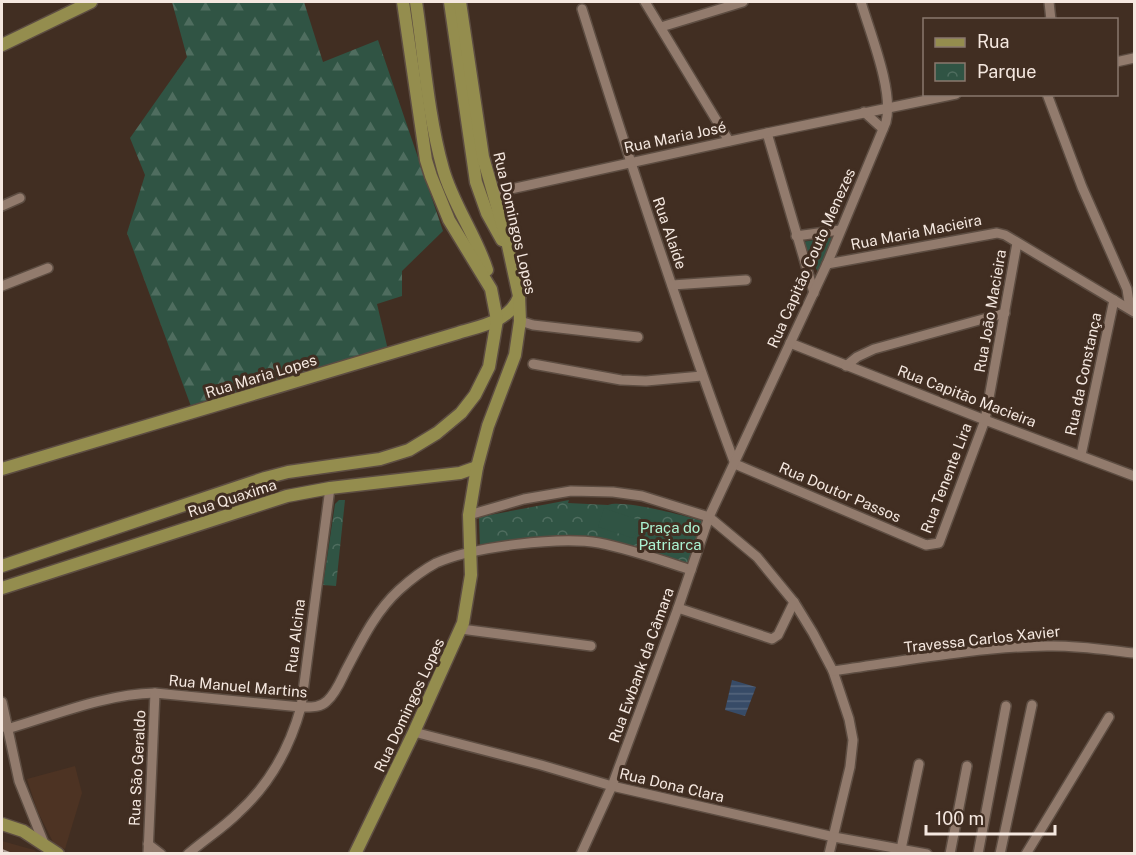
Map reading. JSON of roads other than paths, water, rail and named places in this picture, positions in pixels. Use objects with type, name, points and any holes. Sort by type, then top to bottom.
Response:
[{"type":"main road","points":[[2,45],[92,2]]},
{"type":"main road","points":[[403,2],[426,160],[449,220],[491,289]]},
{"type":"main road","points":[[416,2],[432,118],[443,170],[454,200],[485,263],[497,320]]},
{"type":"main road","points":[[450,2],[476,182],[494,226],[509,252]]},
{"type":"main road","name":"Rua Domingos Lopes","points":[[355,854],[461,629],[470,585],[469,515],[477,467],[488,426],[515,355],[520,321],[519,296],[483,157],[460,2]]},
{"type":"main road","name":"Rua Maria Lopes","points":[[2,469],[497,320],[512,310],[519,296]]},
{"type":"main road","name":"Rua Quaxima","points":[[3,565],[265,478],[288,472],[357,464],[409,450],[448,425],[469,404],[483,381],[493,350],[497,320]]},
{"type":"main road","name":"Rua Quaxima","points":[[2,588],[269,501],[330,488],[460,473],[477,467]]},
{"type":"main road","points":[[3,565],[6,579],[15,583]]},
{"type":"main road","points":[[2,824],[23,831],[58,854]]},
{"type":"street","points":[[645,2],[729,141]]},
{"type":"street","points":[[661,27],[743,2]]},
{"type":"street","name":"Rua Capitão Couto Menezes","points":[[709,517],[814,293],[884,129],[888,107],[886,88],[861,2]]},
{"type":"street","points":[[1049,2],[1051,18]]},
{"type":"street","name":"Rua Alaíde","points":[[582,9],[630,162],[702,376],[735,464]]},
{"type":"street","points":[[1118,62],[1134,59]]},
{"type":"street","name":"Rua Maria José","points":[[493,193],[946,96]]},
{"type":"street","points":[[1048,96],[1082,187],[1127,289],[1132,310]]},
{"type":"street","points":[[864,112],[884,129]]},
{"type":"street","points":[[767,133],[814,293]]},
{"type":"street","points":[[2,206],[21,198]]},
{"type":"street","points":[[796,236],[840,230]]},
{"type":"street","name":"Rua Maria Macieira","points":[[827,264],[990,233],[1005,235],[1132,310]]},
{"type":"street","name":"Rua João Macieira","points":[[985,420],[1017,243]]},
{"type":"street","points":[[2,286],[48,268]]},
{"type":"street","points":[[672,285],[746,280]]},
{"type":"street","name":"Rua da Constança","points":[[1081,455],[1114,300]]},
{"type":"street","points":[[846,366],[857,357],[874,349],[1005,313]]},
{"type":"street","points":[[520,321],[533,325],[638,337]]},
{"type":"street","name":"Rua Capitão Macieira","points":[[790,344],[1134,476]]},
{"type":"street","points":[[533,364],[621,380],[646,381],[702,376]]},
{"type":"street","name":"Rua Tenente Lira","points":[[934,545],[941,540],[985,420]]},
{"type":"street","name":"Rua Doutor Passos","points":[[735,464],[926,545],[934,545]]},
{"type":"street","name":"Rua Alcina","points":[[188,854],[239,813],[254,796],[276,767],[296,725],[301,707],[330,488]]},
{"type":"street","points":[[469,515],[524,499],[583,490],[642,496],[709,517],[757,557],[794,602],[813,633],[833,671],[849,719],[853,740],[850,767],[829,854]]},
{"type":"street","name":"Rua Ewbank da Câmara","points":[[581,854],[612,786],[678,609],[709,517]]},
{"type":"street","name":"Rua Manuel Martins","points":[[7,729],[112,698],[138,694],[155,693],[314,708],[327,702],[334,693],[368,629],[387,602],[399,590],[435,564],[469,553],[535,543],[578,541],[599,543],[642,553],[691,570]]},
{"type":"street","points":[[678,609],[772,639],[778,635],[794,602]]},
{"type":"street","points":[[461,629],[591,646]]},
{"type":"street","name":"Travessa Carlos Xavier","points":[[833,671],[957,654],[1046,646],[1071,646],[1134,653]]},
{"type":"street","name":"Rua São Geraldo","points":[[155,693],[148,849],[161,854]]},
{"type":"street","points":[[2,702],[19,781],[45,846]]},
{"type":"street","points":[[1000,854],[1032,705]]},
{"type":"street","points":[[978,854],[1006,706]]},
{"type":"street","points":[[1026,854],[1109,717]]},
{"type":"street","name":"Rua Dona Clara","points":[[414,732],[612,786],[834,837],[927,854]]},
{"type":"street","points":[[901,849],[919,764]]},
{"type":"street","points":[[950,854],[968,766]]},
{"type":"water","points":[[732,680],[756,687],[745,716],[725,710]]},
{"type":"railway","points":[[2,850],[12,854]]},
{"type":"park label","name":"Praça do Patriarca","points":[[670,536]]}]
